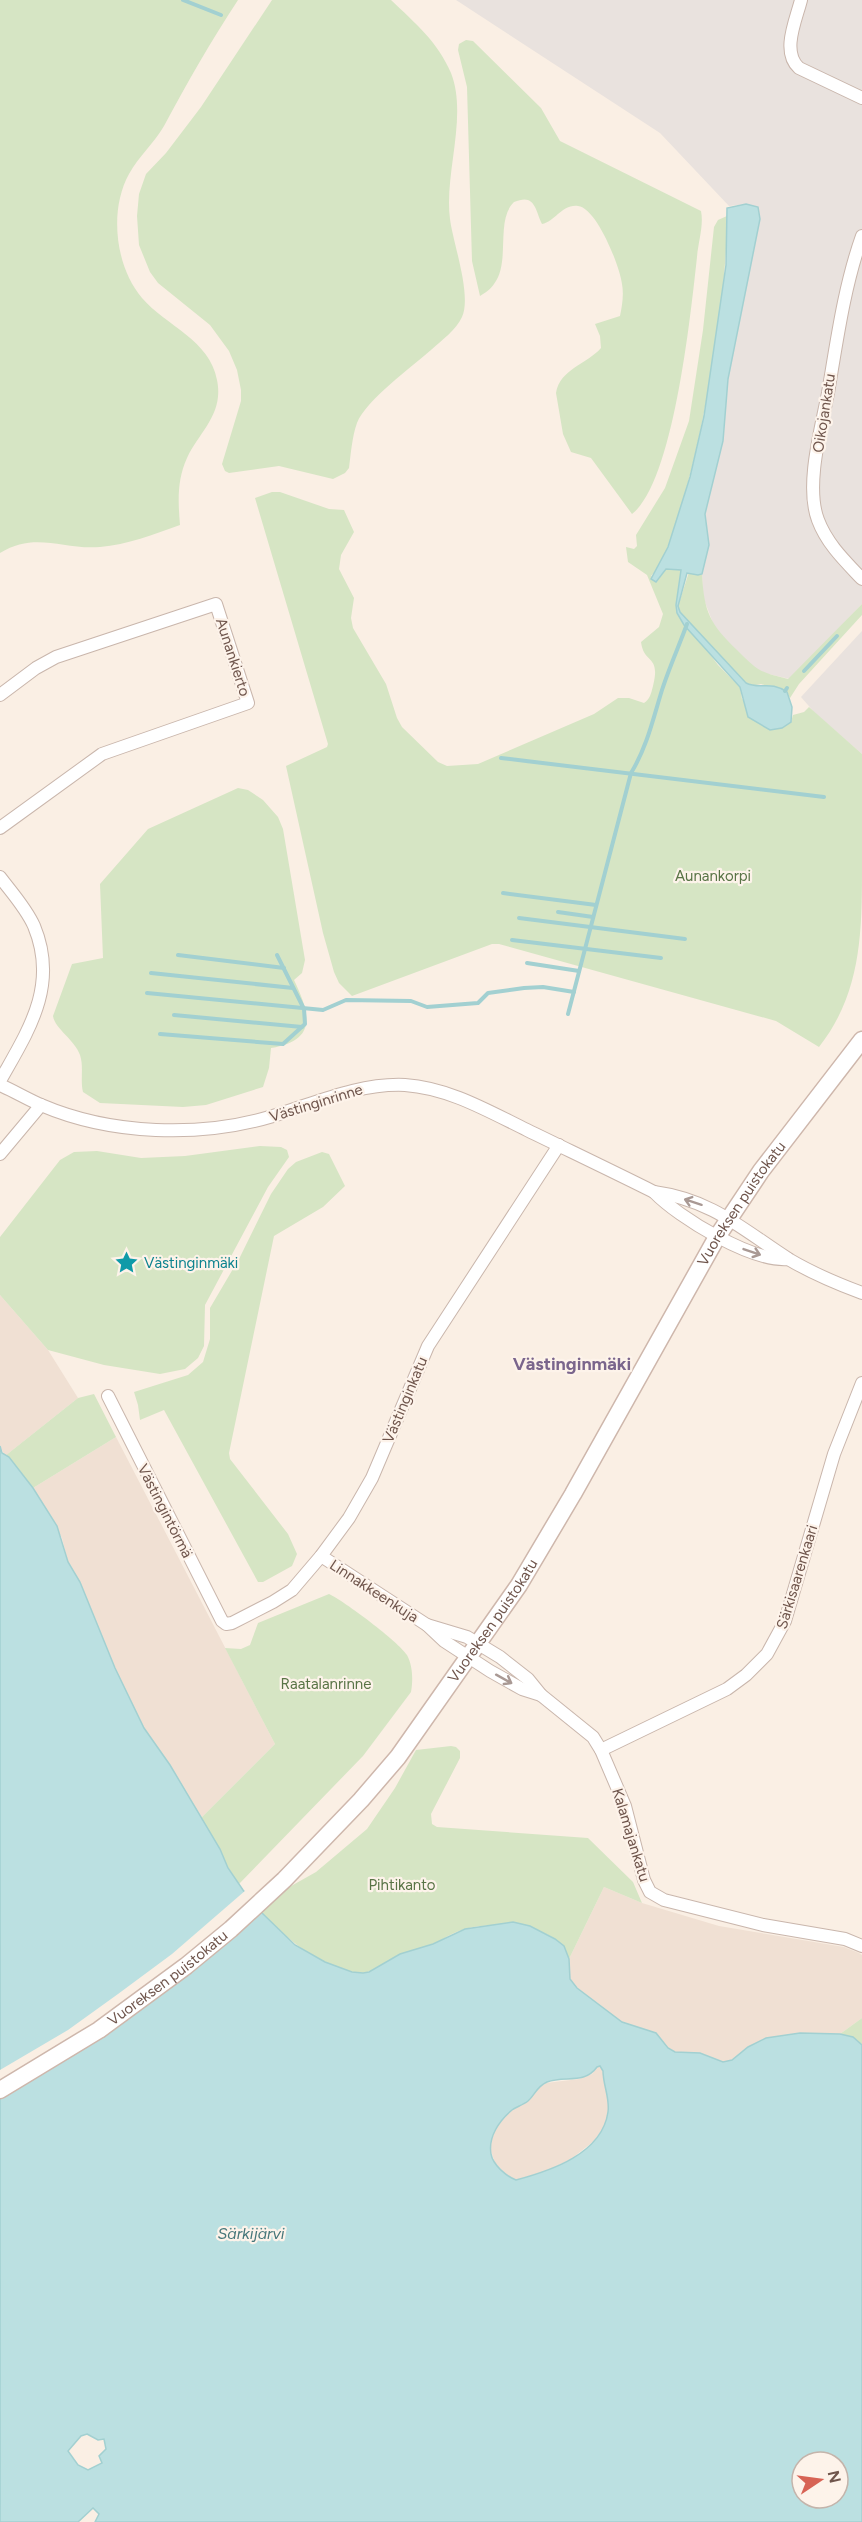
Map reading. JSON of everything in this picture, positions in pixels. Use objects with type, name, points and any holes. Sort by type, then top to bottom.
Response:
[{"type":"main road","name":"Vuoreksen puistokatu","points":[[0,2090],[99,2030],[186,1966],[269,1894],[336,1826],[398,1757],[475,1651],[519,1585],[729,1218],[761,1171],[862,1040]]},
{"type":"street","points":[[801,0],[790,55],[799,68],[862,98]]},
{"type":"street","name":"Oikojankatu","points":[[862,236],[847,283],[818,446],[813,498],[825,537],[862,579]]},
{"type":"street","name":"Aunankierto","points":[[0,695],[36,668],[56,657],[216,604],[248,703],[102,754],[0,828]]},
{"type":"street","points":[[0,877],[34,926],[44,977],[33,1022],[0,1083]]},
{"type":"street","name":"Västinginrinne","points":[[0,1083],[40,1105],[80,1118],[106,1124],[170,1130],[244,1123],[270,1117],[359,1088],[380,1085],[429,1088],[464,1099],[654,1192],[672,1195],[712,1208],[788,1259]]},
{"type":"street","points":[[0,1154],[40,1105]]},
{"type":"street","name":"Västinginkatu","points":[[226,1624],[284,1596],[321,1556],[349,1518],[372,1478],[431,1340],[559,1145]]},
{"type":"street","name":"Västinginrinne","points":[[654,1192],[666,1204],[717,1238],[755,1253],[788,1259]]},
{"type":"street","points":[[788,1259],[862,1293]]},
{"type":"street","name":"Särkisaarenkaari","points":[[601,1750],[727,1689],[746,1675],[767,1654],[785,1621],[827,1473],[862,1383]]},
{"type":"street","name":"Västingintörmä","points":[[108,1396],[211,1601],[226,1624]]},
{"type":"street","name":"Linnakkeenkuja","points":[[321,1556],[427,1624],[450,1631],[475,1651]]},
{"type":"street","name":"Kalamajankatu","points":[[475,1651],[528,1679],[541,1695],[593,1737],[625,1806],[644,1880],[655,1896],[763,1925],[832,1936],[862,1946]]},
{"type":"shaded area","points":[[456,0],[862,0],[862,604],[790,679],[753,668],[716,631],[703,597],[702,574],[709,545],[705,514],[723,441],[728,379],[760,219],[746,204],[729,206],[660,133]]},
{"type":"shaded area","points":[[862,631],[862,754],[815,713],[801,697]]},
{"type":"shaded area","points":[[0,1295],[48,1350],[78,1398],[5,1456],[0,1446]]},
{"type":"shaded area","points":[[116,1437],[275,1744],[201,1818],[170,1765],[144,1728],[115,1668],[80,1582],[68,1562],[62,1538],[33,1488]]},
{"type":"shaded area","points":[[604,1887],[642,1903],[719,1926],[844,1947],[859,1953],[862,1955],[862,2018],[840,2034],[800,2033],[748,2047],[732,2060],[723,2062],[700,2053],[675,2052],[668,2048],[656,2033],[622,2022],[586,1997],[570,1979],[569,1959]]},
{"type":"shaded area","points":[[600,2066],[603,2071],[609,2109],[605,2125],[594,2141],[571,2159],[546,2171],[516,2180],[508,2176],[495,2163],[490,2148],[498,2125],[513,2109],[525,2103],[533,2092],[546,2083],[579,2079],[592,2074]]},
{"type":"green space","points":[[0,0],[238,0],[164,126],[129,174],[119,204],[118,238],[126,270],[133,285],[152,308],[186,334],[206,354],[213,366],[218,392],[217,403],[210,422],[192,448],[181,474],[180,525],[120,544],[86,547],[37,542],[25,543],[0,553]]},
{"type":"green space","points":[[272,0],[391,0],[440,52],[451,73],[456,90],[457,126],[449,202],[450,219],[465,296],[462,317],[448,335],[390,384],[362,414],[353,439],[349,468],[345,473],[333,479],[279,466],[229,473],[225,471],[222,464],[241,401],[237,370],[229,351],[210,325],[158,283],[150,272],[139,245],[137,216],[139,194],[146,174],[166,153],[201,107]]},
{"type":"green space","points":[[466,40],[473,41],[541,108],[560,141],[701,211],[698,252],[678,394],[659,468],[647,496],[632,514],[591,458],[571,452],[563,434],[556,393],[568,372],[601,348],[600,336],[595,324],[620,316],[623,292],[620,276],[600,227],[585,209],[578,206],[563,210],[547,223],[542,224],[536,208],[530,201],[514,202],[505,219],[502,264],[499,275],[491,288],[480,296],[472,261],[467,87],[458,50],[459,44]]},
{"type":"green space","name":"Aunankorpi","points":[[727,216],[721,302],[700,434],[671,539],[661,563],[651,576],[658,580],[666,569],[681,570],[676,609],[718,665],[740,687],[742,699],[791,722],[793,715],[804,712],[809,707],[862,754],[860,937],[852,983],[844,1005],[819,1047],[776,1021],[499,944],[492,944],[352,996],[339,983],[334,972],[323,933],[286,766],[327,747],[328,744],[255,498],[272,492],[280,492],[329,509],[344,510],[354,532],[341,555],[339,569],[354,598],[351,618],[353,628],[386,684],[402,727],[438,762],[447,766],[478,764],[594,714],[618,698],[629,698],[644,703],[651,694],[655,669],[654,664],[645,654],[641,642],[659,627],[663,614],[647,575],[628,562],[626,547],[634,549],[637,546],[636,535],[665,488],[689,421],[703,330],[714,227],[718,220]]},
{"type":"green space","points":[[689,572],[702,574],[707,608],[720,632],[755,667],[778,677],[788,679],[862,604],[862,615],[799,684],[790,698],[787,692],[761,684],[751,686],[746,683],[680,612],[678,606]]},
{"type":"green space","points":[[238,788],[248,790],[263,800],[278,817],[283,829],[305,960],[302,973],[294,980],[306,1014],[303,1032],[297,1039],[271,1048],[269,1068],[263,1087],[206,1105],[183,1107],[100,1103],[83,1092],[80,1055],[74,1044],[57,1025],[53,1016],[72,964],[103,958],[100,884],[148,829]]},
{"type":"green space","points":[[260,1146],[281,1147],[287,1150],[289,1157],[268,1187],[205,1305],[204,1346],[198,1358],[185,1369],[160,1374],[104,1365],[48,1350],[0,1295],[0,1237],[60,1160],[74,1152],[97,1151],[141,1158],[185,1156]]},
{"type":"green space","points":[[322,1152],[329,1154],[345,1186],[323,1207],[274,1236],[229,1453],[230,1459],[288,1534],[297,1554],[292,1566],[263,1582],[258,1582],[164,1410],[140,1420],[134,1392],[188,1375],[203,1362],[210,1339],[210,1308],[240,1257],[271,1194],[288,1169],[296,1162]]},
{"type":"green space","points":[[94,1394],[116,1437],[33,1488],[5,1456],[78,1398]]},
{"type":"green space","name":"Raatalanrinne","points":[[329,1594],[371,1622],[402,1649],[410,1664],[411,1692],[363,1756],[239,1884],[201,1818],[275,1744],[225,1648],[241,1649],[250,1645],[258,1623]]},
{"type":"green space","name":"Pihtikanto","points":[[451,1746],[460,1751],[460,1758],[431,1814],[432,1824],[437,1827],[588,1838],[633,1882],[642,1903],[604,1887],[569,1959],[558,1942],[542,1932],[508,1926],[480,1926],[461,1930],[432,1945],[401,1954],[371,1971],[360,1973],[332,1967],[319,1960],[293,1942],[261,1912],[284,1890],[316,1872],[367,1829],[395,1788],[416,1750]]},
{"type":"green space","points":[[862,2018],[862,2045],[857,2040],[840,2034]]},
{"type":"water","points":[[746,204],[758,207],[760,219],[728,379],[723,441],[705,514],[709,545],[702,574],[687,573],[678,606],[680,612],[746,683],[781,688],[787,692],[792,707],[791,722],[782,728],[770,730],[748,717],[740,687],[684,625],[677,613],[681,570],[666,569],[656,582],[651,579],[668,547],[690,477],[704,416],[726,265],[727,208]]},
{"type":"water","name":"Särkijärvi","points":[[0,1446],[2,1453],[9,1457],[33,1488],[57,1526],[68,1562],[80,1582],[115,1668],[144,1728],[170,1765],[220,1849],[228,1868],[243,1890],[261,1912],[295,1945],[325,1962],[352,1972],[363,1973],[369,1972],[400,1954],[433,1944],[465,1929],[513,1922],[530,1926],[564,1946],[569,1959],[570,1979],[577,1988],[622,2022],[656,2033],[668,2048],[675,2052],[700,2053],[723,2062],[732,2060],[748,2047],[766,2038],[800,2033],[840,2034],[853,2037],[862,2045],[862,2522],[95,2522],[99,2514],[93,2508],[78,2522],[0,2522]],"holes":[[[600,2066],[603,2071],[608,2112],[604,2127],[585,2150],[558,2166],[516,2180],[500,2170],[492,2158],[491,2142],[499,2124],[507,2114],[528,2101],[540,2086],[547,2082],[580,2078],[592,2073]],[[87,2434],[98,2440],[104,2439],[106,2449],[99,2456],[102,2463],[88,2470],[78,2465],[68,2451],[81,2436]]]},
{"type":"pier","points":[[246,1890],[262,1909],[80,2051],[0,2099],[0,2070],[68,2030],[118,1994],[172,1954]]},
{"type":"waterway","points":[[183,0],[221,15]]},
{"type":"waterway","points":[[568,1014],[631,773],[645,743],[687,624]]},
{"type":"waterway","points":[[804,671],[837,636]]},
{"type":"waterway","points":[[501,758],[824,797]]},
{"type":"waterway","points":[[503,893],[596,905]]},
{"type":"waterway","points":[[558,912],[593,917]]},
{"type":"waterway","points":[[519,918],[685,939]]},
{"type":"waterway","points":[[512,940],[661,958]]},
{"type":"waterway","points":[[178,955],[284,968]]},
{"type":"waterway","points":[[160,1034],[283,1044],[305,1024],[304,1009],[277,955]]},
{"type":"waterway","points":[[527,963],[579,971]]},
{"type":"waterway","points":[[151,973],[293,988]]},
{"type":"waterway","points":[[147,993],[323,1010],[346,1000],[411,1001],[427,1007],[478,1003],[488,993],[524,988],[543,987],[574,992]]},
{"type":"waterway","points":[[174,1015],[302,1027]]},
{"type":"place","name":"Västinginmäki","points":[[126,1263]]},
{"type":"district","name":"Västinginmäki","points":[[572,1364]]}]
